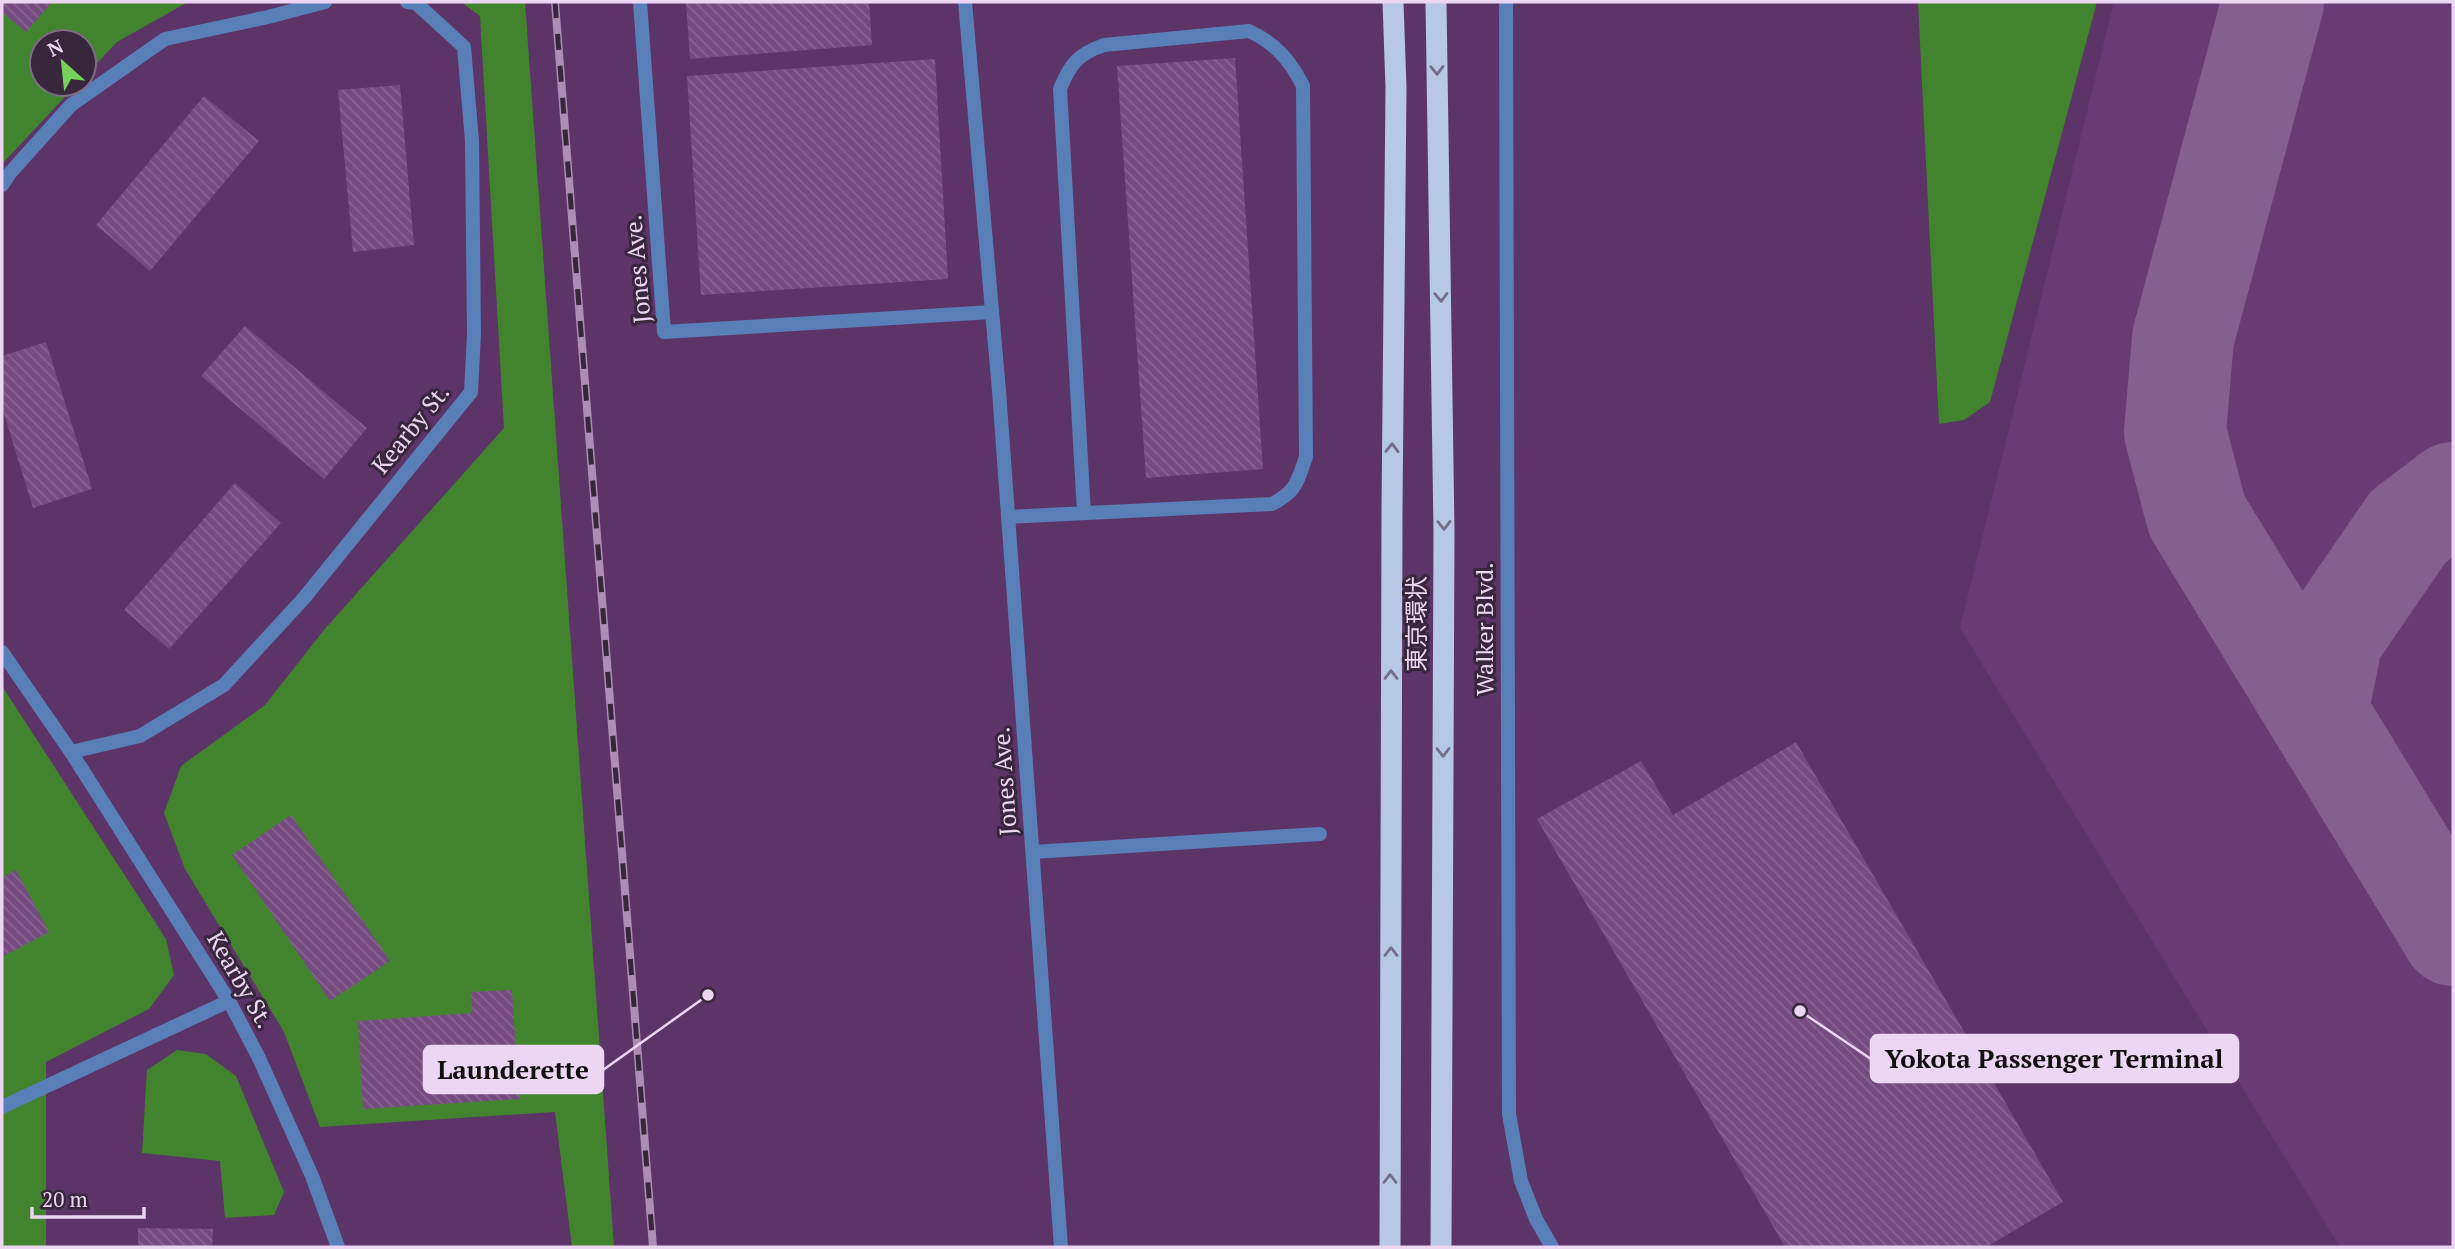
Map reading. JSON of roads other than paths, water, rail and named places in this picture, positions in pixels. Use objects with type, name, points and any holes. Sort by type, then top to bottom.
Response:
[{"type":"highway","name":"東京環状","points":[[1390,1247],[1396,102],[1393,2]]},
{"type":"highway","name":"東京環状","points":[[1436,2],[1444,531],[1441,1247]]},
{"type":"lane","points":[[2,186],[10,173],[71,105],[165,39],[325,2]]},
{"type":"lane","name":"Kearby St.","points":[[71,752],[140,736],[224,685],[304,598],[471,392],[474,335],[472,141],[464,47],[416,3],[407,2]]},
{"type":"lane","name":"Jones Ave.","points":[[640,2],[664,332],[992,312]]},
{"type":"lane","name":"Jones Ave.","points":[[965,2],[1008,517],[1061,1247]]},
{"type":"lane","name":"Walker Blvd.","points":[[1506,2],[1509,1114],[1521,1181],[1536,1219],[1552,1247]]},
{"type":"lane","points":[[1008,517],[1272,504],[1288,495],[1297,480],[1306,457],[1303,86],[1280,51],[1268,40],[1249,31],[1104,45],[1085,51],[1068,69],[1060,89],[1084,513]]},
{"type":"lane","name":"Kearby St.","points":[[2,652],[71,752],[229,1001],[259,1058],[313,1177],[338,1247]]},
{"type":"lane","points":[[1032,852],[1321,834]]},
{"type":"lane","points":[[2,1107],[229,1001]]},
{"type":"railway","points":[[555,2],[653,1247]]},
{"type":"place","name":"Launderette","points":[[708,995]]},
{"type":"place","name":"Yokota Passenger Terminal","points":[[1800,1011]]}]
